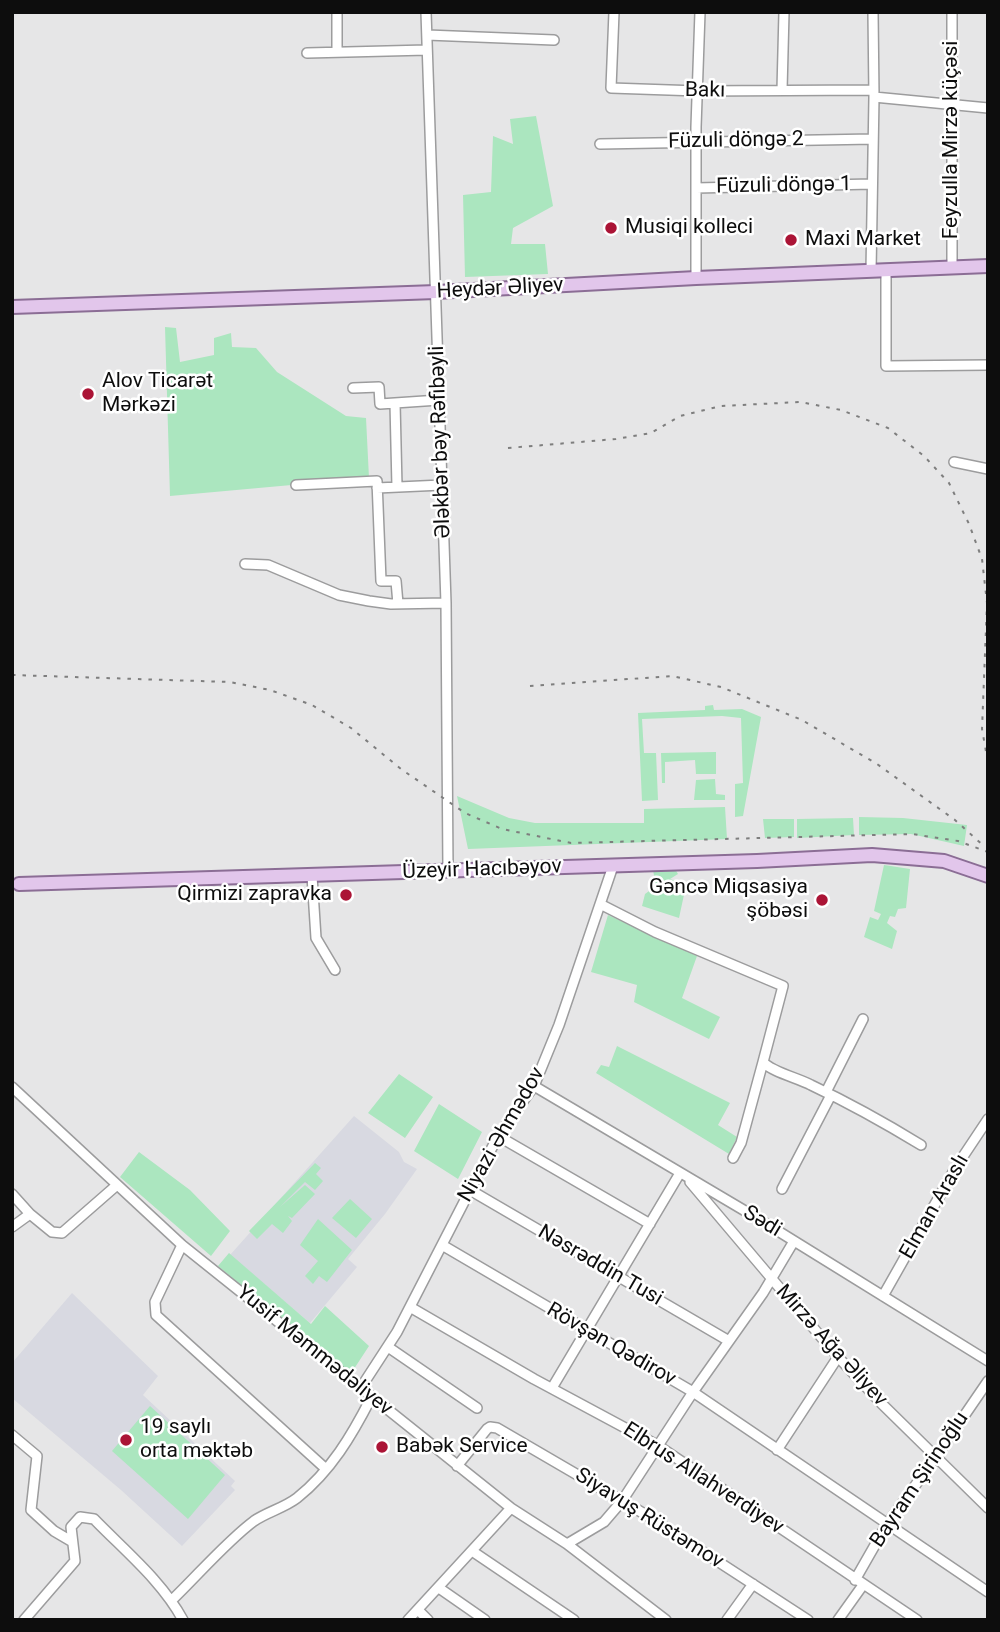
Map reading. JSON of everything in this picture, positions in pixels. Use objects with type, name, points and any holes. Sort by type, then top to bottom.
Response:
[{"type":"main road","name":"Heydər Əliyev","points":[[12,307],[436,292],[988,266]]},
{"type":"main road","name":"Üzeyir Hacıbəyov","points":[[15,884],[613,866],[872,855],[944,862],[988,876]]},
{"type":"street","points":[[337,12],[337,52]]},
{"type":"street","name":"Ələkbər bəy Rəfibəyli","points":[[426,12],[446,603],[449,871]]},
{"type":"street","name":"Bakı","points":[[614,12],[611,88],[874,93],[988,108]]},
{"type":"street","points":[[696,278],[700,12]]},
{"type":"street","points":[[782,90],[784,12]]},
{"type":"street","points":[[871,271],[873,12]]},
{"type":"street","name":"Feyzulla Mirzə küçəsi","points":[[951,268],[952,12]]},
{"type":"street","points":[[427,35],[554,40]]},
{"type":"street","points":[[307,53],[427,50]]},
{"type":"street","name":"Füzuli döngə 2","points":[[600,144],[873,139]]},
{"type":"street","name":"Füzuli döngə 1","points":[[696,188],[872,184]]},
{"type":"street","points":[[886,271],[886,366],[988,365]]},
{"type":"street","points":[[353,388],[379,387],[380,404],[439,400]]},
{"type":"street","points":[[396,403],[397,487]]},
{"type":"street","points":[[954,462],[988,469]]},
{"type":"street","points":[[296,485],[377,481],[381,581],[397,581],[398,604]]},
{"type":"street","points":[[377,488],[442,485]]},
{"type":"street","points":[[245,564],[268,565],[339,595],[398,604],[446,603]]},
{"type":"street","name":"Niyazi Əhmədov","points":[[360,1389],[410,1307],[498,1136],[534,1086],[559,1025],[613,866]]},
{"type":"street","points":[[312,876],[316,938],[335,970]]},
{"type":"street","points":[[600,904],[655,932],[783,986],[741,1143],[733,1158]]},
{"type":"street","points":[[782,1189],[863,1019]]},
{"type":"street","points":[[762,1062],[874,1116],[921,1145]]},
{"type":"street","name":"Sədi","points":[[534,1086],[794,1241],[988,1361]]},
{"type":"street","name":"Yusif Məmmədəliyev","points":[[12,1087],[182,1245],[370,1398],[511,1508],[567,1544],[666,1620]]},
{"type":"street","name":"Elman Araslı","points":[[883,1296],[956,1167],[988,1119]]},
{"type":"street","points":[[498,1136],[650,1224]]},
{"type":"street","points":[[552,1388],[585,1329],[682,1174]]},
{"type":"street","name":"Mirzə Ağa Əliyev","points":[[682,1174],[838,1357],[987,1505]]},
{"type":"street","points":[[12,1194],[30,1214],[52,1232],[62,1233],[117,1185]]},
{"type":"street","name":"Nəsrəddin Tusi","points":[[470,1190],[729,1341]]},
{"type":"street","points":[[12,1227],[30,1214]]},
{"type":"street","points":[[567,1544],[604,1522],[622,1501],[657,1445],[772,1280],[794,1241]]},
{"type":"street","points":[[182,1245],[155,1302],[156,1315],[326,1469]]},
{"type":"street","name":"Rövşən Qədirov","points":[[442,1245],[693,1392],[988,1592]]},
{"type":"street","name":"Elbrus Allahverdiyev","points":[[410,1307],[657,1445],[917,1620]]},
{"type":"street","points":[[388,1347],[477,1408]]},
{"type":"street","points":[[777,1450],[838,1357]]},
{"type":"street","name":"Bayram Şirinoğlu","points":[[838,1620],[887,1524],[988,1381]]},
{"type":"street","points":[[172,1601],[256,1520],[296,1499],[326,1469],[351,1437],[370,1398]]},
{"type":"street","name":"Siyavuş Rüstəmov","points":[[457,1466],[488,1429],[497,1428],[622,1501],[808,1620]]},
{"type":"street","points":[[12,1435],[37,1456],[31,1510],[54,1531],[71,1541]]},
{"type":"street","points":[[408,1620],[511,1508]]},
{"type":"street","points":[[24,1620],[75,1561],[71,1527],[80,1517],[94,1519],[172,1601],[183,1620]]},
{"type":"street","points":[[472,1551],[574,1620]]},
{"type":"street","points":[[727,1620],[753,1584]]},
{"type":"street","points":[[439,1588],[485,1620]]},
{"type":"street","points":[[418,1610],[428,1620]]},
{"type":"shaded area","points":[[354,1116],[399,1152],[404,1162],[417,1169],[348,1259],[357,1267],[310,1323],[230,1255]]},
{"type":"shaded area","name":"19 saylı orta məktəb","points":[[72,1293],[158,1376],[143,1395],[235,1481],[231,1486],[235,1490],[182,1546],[121,1490],[12,1398],[12,1363]]},
{"type":"green space","points":[[536,116],[553,206],[513,228],[511,244],[545,244],[548,274],[465,277],[463,195],[491,192],[493,136],[513,144],[510,119]]},
{"type":"green space","points":[[165,327],[176,328],[180,362],[214,355],[214,338],[231,333],[232,347],[256,348],[277,372],[346,416],[366,418],[369,478],[170,496]]},
{"type":"green space","points":[[713,705],[714,710],[742,709],[761,717],[743,816],[735,817],[735,784],[743,783],[741,718],[722,716],[642,719],[644,753],[656,753],[658,800],[642,801],[638,713],[705,710],[705,706]]},
{"type":"green space","points":[[716,752],[716,774],[696,774],[695,760],[665,762],[665,783],[662,783],[661,753]]},
{"type":"green space","points":[[715,779],[716,794],[725,795],[725,800],[694,800],[696,780]]},
{"type":"green space","points":[[457,796],[509,818],[535,823],[644,823],[644,809],[725,807],[727,839],[468,849]]},
{"type":"green space","points":[[859,817],[903,818],[967,825],[964,846],[911,834],[859,835]]},
{"type":"green space","points":[[853,818],[854,835],[797,838],[797,819]]},
{"type":"green space","points":[[763,819],[794,819],[794,837],[765,838]]},
{"type":"green space","points":[[884,865],[910,869],[906,908],[898,909],[895,917],[890,916],[887,923],[897,931],[892,949],[864,937],[870,917],[878,920],[881,914],[874,911]]},
{"type":"green space","points":[[675,869],[678,874],[670,879],[681,883],[685,890],[679,918],[642,906],[645,894],[656,886],[653,870]]},
{"type":"green space","points":[[608,915],[697,956],[682,998],[720,1017],[709,1039],[634,1002],[637,985],[591,972]]},
{"type":"green space","points":[[617,1046],[730,1103],[718,1125],[737,1137],[729,1154],[596,1073],[601,1065],[609,1067]]},
{"type":"green space","points":[[399,1074],[433,1097],[405,1138],[368,1113]]},
{"type":"green space","points":[[439,1104],[482,1132],[458,1179],[414,1151]]},
{"type":"green space","points":[[139,1152],[190,1190],[230,1231],[211,1256],[120,1177]]},
{"type":"green space","points":[[315,1163],[321,1168],[316,1174],[323,1181],[315,1190],[305,1182],[280,1207],[305,1185],[315,1194],[292,1218],[288,1216],[292,1221],[283,1233],[272,1224],[257,1239],[249,1231]]},
{"type":"green space","points":[[350,1199],[372,1219],[356,1238],[332,1218]]},
{"type":"green space","points":[[318,1219],[352,1250],[327,1282],[319,1276],[313,1284],[305,1276],[318,1261],[300,1245]]},
{"type":"green space","points":[[229,1253],[311,1324],[325,1306],[369,1346],[350,1375],[218,1266]]},
{"type":"green space","points":[[150,1406],[225,1475],[188,1519],[112,1451]]},
{"type":"railway","points":[[508,448],[616,439],[651,433],[680,416],[721,406],[800,402],[841,410],[888,428],[924,456],[949,483],[982,559],[987,603],[982,729],[988,763]]},
{"type":"railway","points":[[12,675],[230,682],[270,690],[312,705],[351,728],[401,769],[465,813],[502,829],[571,843],[912,834],[958,841],[988,852]]},
{"type":"railway","points":[[530,686],[672,676],[721,687],[802,720],[877,764],[955,820],[985,847]]},
{"type":"place","name":"Musiqi kolleci","points":[[611,228]]},
{"type":"place","name":"Maxi Market","points":[[791,240]]},
{"type":"place","name":"Alov Ticarət Mərkəzi","points":[[88,394]]},
{"type":"place","name":"Qirmizi zapravka","points":[[346,895]]},
{"type":"place","name":"Gəncə Miqsasiya şöbəsi","points":[[822,900]]},
{"type":"place","name":"19 saylı orta məktəb","points":[[126,1440]]},
{"type":"place","name":"Babək Service","points":[[382,1447]]}]
